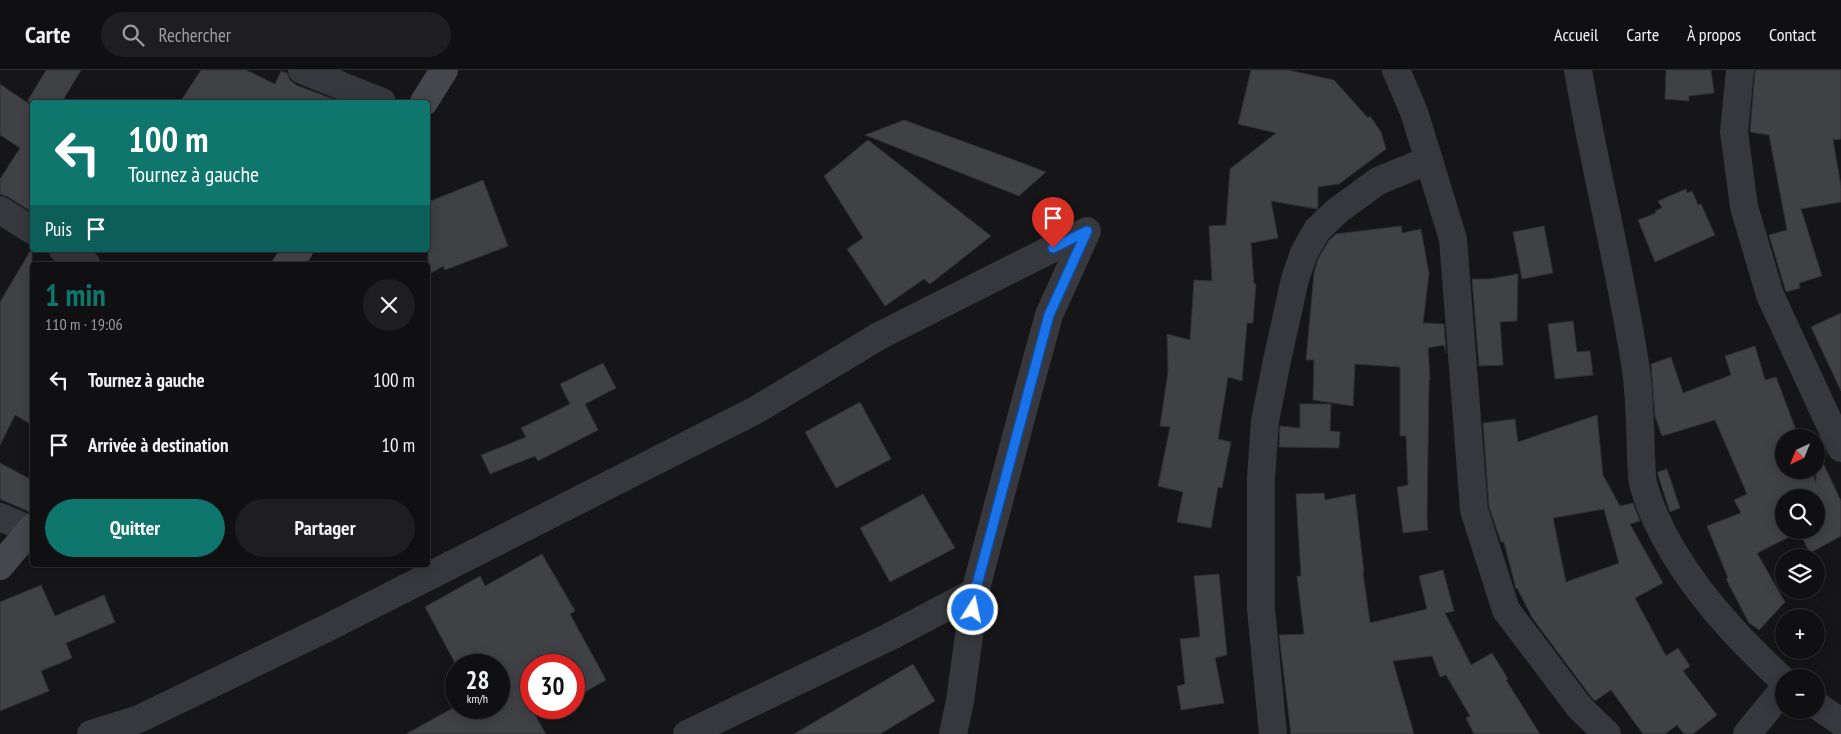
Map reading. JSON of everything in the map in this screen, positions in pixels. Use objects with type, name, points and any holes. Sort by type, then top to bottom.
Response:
[{"type":"street","points":[[302,70],[377,100]]},
{"type":"street","points":[[425,100],[444,70]]},
{"type":"street","points":[[1396,70],[1414,112],[1453,238],[1474,510],[1506,610],[1580,708],[1606,734]]},
{"type":"street","points":[[1578,70],[1636,372],[1643,486],[1664,535],[1698,588],[1749,650],[1775,673]]},
{"type":"street","points":[[1740,70],[1734,132],[1744,207],[1770,295],[1841,448]]},
{"type":"street","points":[[1273,734],[1261,609],[1261,478],[1265,421],[1295,279],[1304,252],[1317,230],[1337,211],[1378,182],[1429,160]]},
{"type":"street","points":[[0,210],[30,229]]},
{"type":"street","points":[[91,734],[139,719],[329,627],[756,410],[879,336],[1087,231],[1049,315],[975,592],[960,701],[952,734]]},
{"type":"street","points":[[67,252],[82,262]]},
{"type":"street","points":[[289,262],[297,252]]},
{"type":"street","points":[[0,517],[30,528]]},
{"type":"street","points":[[0,566],[30,531]]},
{"type":"street","points":[[687,734],[880,641],[975,592]]},
{"type":"street","points":[[1747,734],[1775,700]]},
{"type":"street","points":[[1825,711],[1841,722]]},
{"type":"building","points":[[46,70],[81,70],[63,100],[30,100],[30,102],[27,102]]},
{"type":"building","points":[[201,70],[246,70],[275,84],[281,71],[287,73],[290,80],[296,85],[336,100],[181,100]]},
{"type":"building","points":[[1251,70],[1288,70],[1334,80],[1368,118],[1370,116],[1381,132],[1386,149],[1339,184],[1318,187],[1317,209],[1271,201],[1278,238],[1251,243],[1254,284],[1256,284],[1253,323],[1247,323],[1242,381],[1228,377],[1218,439],[1231,442],[1222,488],[1218,487],[1211,528],[1177,522],[1183,492],[1158,486],[1170,427],[1160,426],[1168,372],[1167,334],[1190,340],[1194,280],[1212,281],[1209,226],[1226,225],[1230,169],[1276,133],[1238,124]]},
{"type":"building","points":[[1666,70],[1711,70],[1714,93],[1689,96],[1689,101],[1665,99]]},
{"type":"building","points":[[1755,70],[1841,70],[1841,139],[1833,140],[1841,186],[1841,202],[1801,209],[1822,276],[1799,283],[1800,288],[1786,292],[1769,235],[1787,230],[1769,135],[1750,132]]},
{"type":"building","points":[[0,84],[30,105],[30,211],[0,194],[0,179],[20,148],[0,135]]},
{"type":"building","points":[[904,120],[1046,172],[1019,196],[865,135]]},
{"type":"building","points":[[868,140],[991,236],[930,284],[924,279],[885,306],[847,249],[863,238],[824,176]]},
{"type":"building","points":[[483,180],[508,246],[445,270],[443,266],[430,274],[428,252],[430,252],[430,201]]},
{"type":"building","points":[[1686,189],[1687,193],[1692,191],[1698,205],[1701,204],[1715,235],[1655,262],[1638,220],[1656,213],[1655,211],[1662,208],[1658,201]]},
{"type":"building","points":[[1401,226],[1402,233],[1421,229],[1429,274],[1423,323],[1444,324],[1446,353],[1444,345],[1428,348],[1430,380],[1428,530],[1403,533],[1397,487],[1408,485],[1406,436],[1400,436],[1400,367],[1355,364],[1353,406],[1313,400],[1314,360],[1306,360],[1314,273],[1318,259],[1329,240],[1336,234]]},
{"type":"building","points":[[1544,226],[1553,273],[1522,279],[1513,232]]},
{"type":"building","points":[[30,251],[32,252],[32,262],[30,262],[30,424],[15,415],[0,445],[0,302]]},
{"type":"building","points":[[1518,274],[1517,321],[1500,322],[1503,365],[1479,366],[1472,279],[1489,279]]},
{"type":"building","points":[[1841,313],[1841,391],[1811,327]]},
{"type":"building","points":[[1573,321],[1577,352],[1590,351],[1593,375],[1555,379],[1548,324]]},
{"type":"building","points":[[1755,346],[1765,380],[1776,377],[1796,429],[1775,429],[1775,479],[1814,479],[1816,483],[1816,479],[1825,479],[1825,467],[1841,501],[1841,536],[1817,549],[1808,549],[1803,539],[1825,539],[1825,489],[1775,489],[1775,539],[1785,539],[1757,553],[1775,584],[1775,599],[1783,599],[1785,602],[1778,609],[1775,609],[1775,613],[1759,630],[1749,623],[1726,579],[1728,578],[1707,526],[1741,513],[1734,500],[1747,494],[1715,420],[1662,436],[1655,416],[1651,364],[1671,357],[1683,393],[1731,375],[1725,356]]},
{"type":"building","points":[[603,363],[616,388],[585,404],[598,430],[538,461],[535,456],[490,474],[481,455],[526,437],[521,428],[570,404],[560,384]]},
{"type":"building","points":[[860,402],[891,459],[836,488],[805,432]]},
{"type":"building","points":[[1300,404],[1331,404],[1330,431],[1340,432],[1339,448],[1279,447],[1280,426],[1300,428]]},
{"type":"building","points":[[1597,415],[1603,475],[1620,506],[1633,503],[1640,521],[1630,524],[1663,583],[1635,598],[1666,656],[1678,648],[1690,666],[1683,671],[1717,715],[1693,734],[1684,734],[1677,725],[1665,734],[1643,734],[1611,690],[1595,701],[1533,619],[1516,589],[1504,542],[1501,542],[1489,507],[1483,423],[1515,419],[1518,442]],"holes":[[[1604,509],[1619,563],[1566,582],[1553,518]]]},
{"type":"building","points":[[0,463],[30,479],[30,512],[0,499]]},
{"type":"building","points":[[1667,469],[1680,508],[1670,512],[1657,472]]},
{"type":"building","points":[[1324,493],[1325,500],[1355,494],[1370,623],[1427,609],[1419,576],[1443,570],[1454,611],[1445,613],[1471,665],[1492,653],[1508,679],[1506,680],[1540,734],[1474,734],[1466,718],[1470,716],[1446,675],[1440,677],[1432,656],[1393,661],[1414,734],[1291,734],[1279,635],[1304,634],[1297,576],[1301,576],[1296,494]]},
{"type":"building","points":[[923,494],[955,548],[890,582],[860,528]]},
{"type":"building","points":[[542,554],[575,611],[570,614],[606,680],[585,692],[585,654],[520,654],[520,719],[537,719],[546,734],[406,734],[445,712],[445,719],[510,719],[510,654],[450,654],[425,607],[480,576],[485,586]]},
{"type":"building","points":[[1219,574],[1227,655],[1215,658],[1224,703],[1181,710],[1177,686],[1185,684],[1180,639],[1200,637],[1194,576]]},
{"type":"building","points":[[41,585],[55,616],[104,595],[115,622],[66,643],[72,658],[41,671],[49,691],[0,711],[0,602]]},
{"type":"building","points":[[913,664],[935,701],[880,734],[794,734]]},
{"type":"route","points":[[973,610],[975,592],[1049,315],[1087,231],[1053,248]]}]
